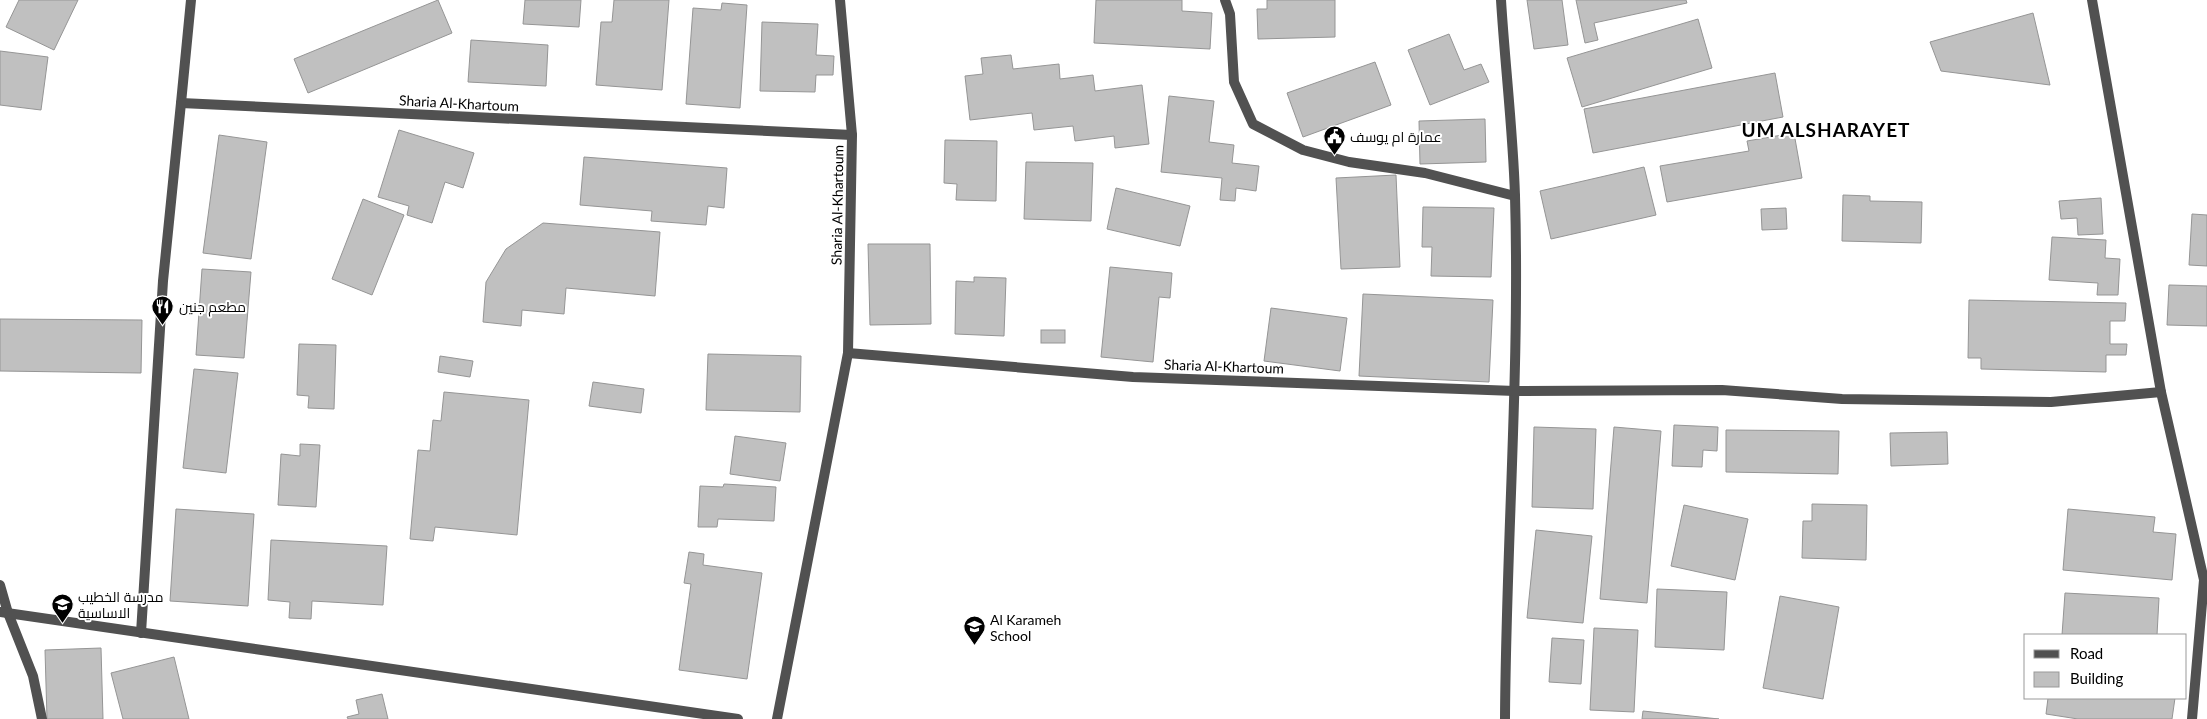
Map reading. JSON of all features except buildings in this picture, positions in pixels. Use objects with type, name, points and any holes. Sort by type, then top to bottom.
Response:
[{"type":"street","points":[[141,633],[163,281],[191,0]]},
{"type":"street","points":[[840,0],[852,135]]},
{"type":"street","points":[[1224,0],[1230,14],[1234,82],[1253,124],[1303,150],[1349,162],[1425,174],[1515,196]]},
{"type":"street","points":[[1500,0],[1515,196],[1515,391],[1506,616],[1506,719]]},
{"type":"street","points":[[2092,0],[2161,392],[2204,580],[2192,719]]},
{"type":"street","name":"Sharia Al-Khartoum","points":[[181,103],[852,135],[848,353],[1133,377],[1515,391],[1722,390],[1842,399],[2050,402],[2161,392]]},
{"type":"street","points":[[777,719],[848,353]]},
{"type":"street","points":[[0,585],[4,613],[33,676],[42,719]]},
{"type":"street","points":[[4,613],[738,719]]},
{"type":"place","name":"عمارة ام يوسف","points":[[1334,155]]},
{"type":"place","name":"مطعم جنين","points":[[163,325]]},
{"type":"place","name":"مدرسة الخطيب الاساسية","points":[[62,623]]},
{"type":"place","name":"Al Karameh School","points":[[974,646]]},
{"type":"district","name":"UM ALSHARAYET","points":[[1826,129]]}]
